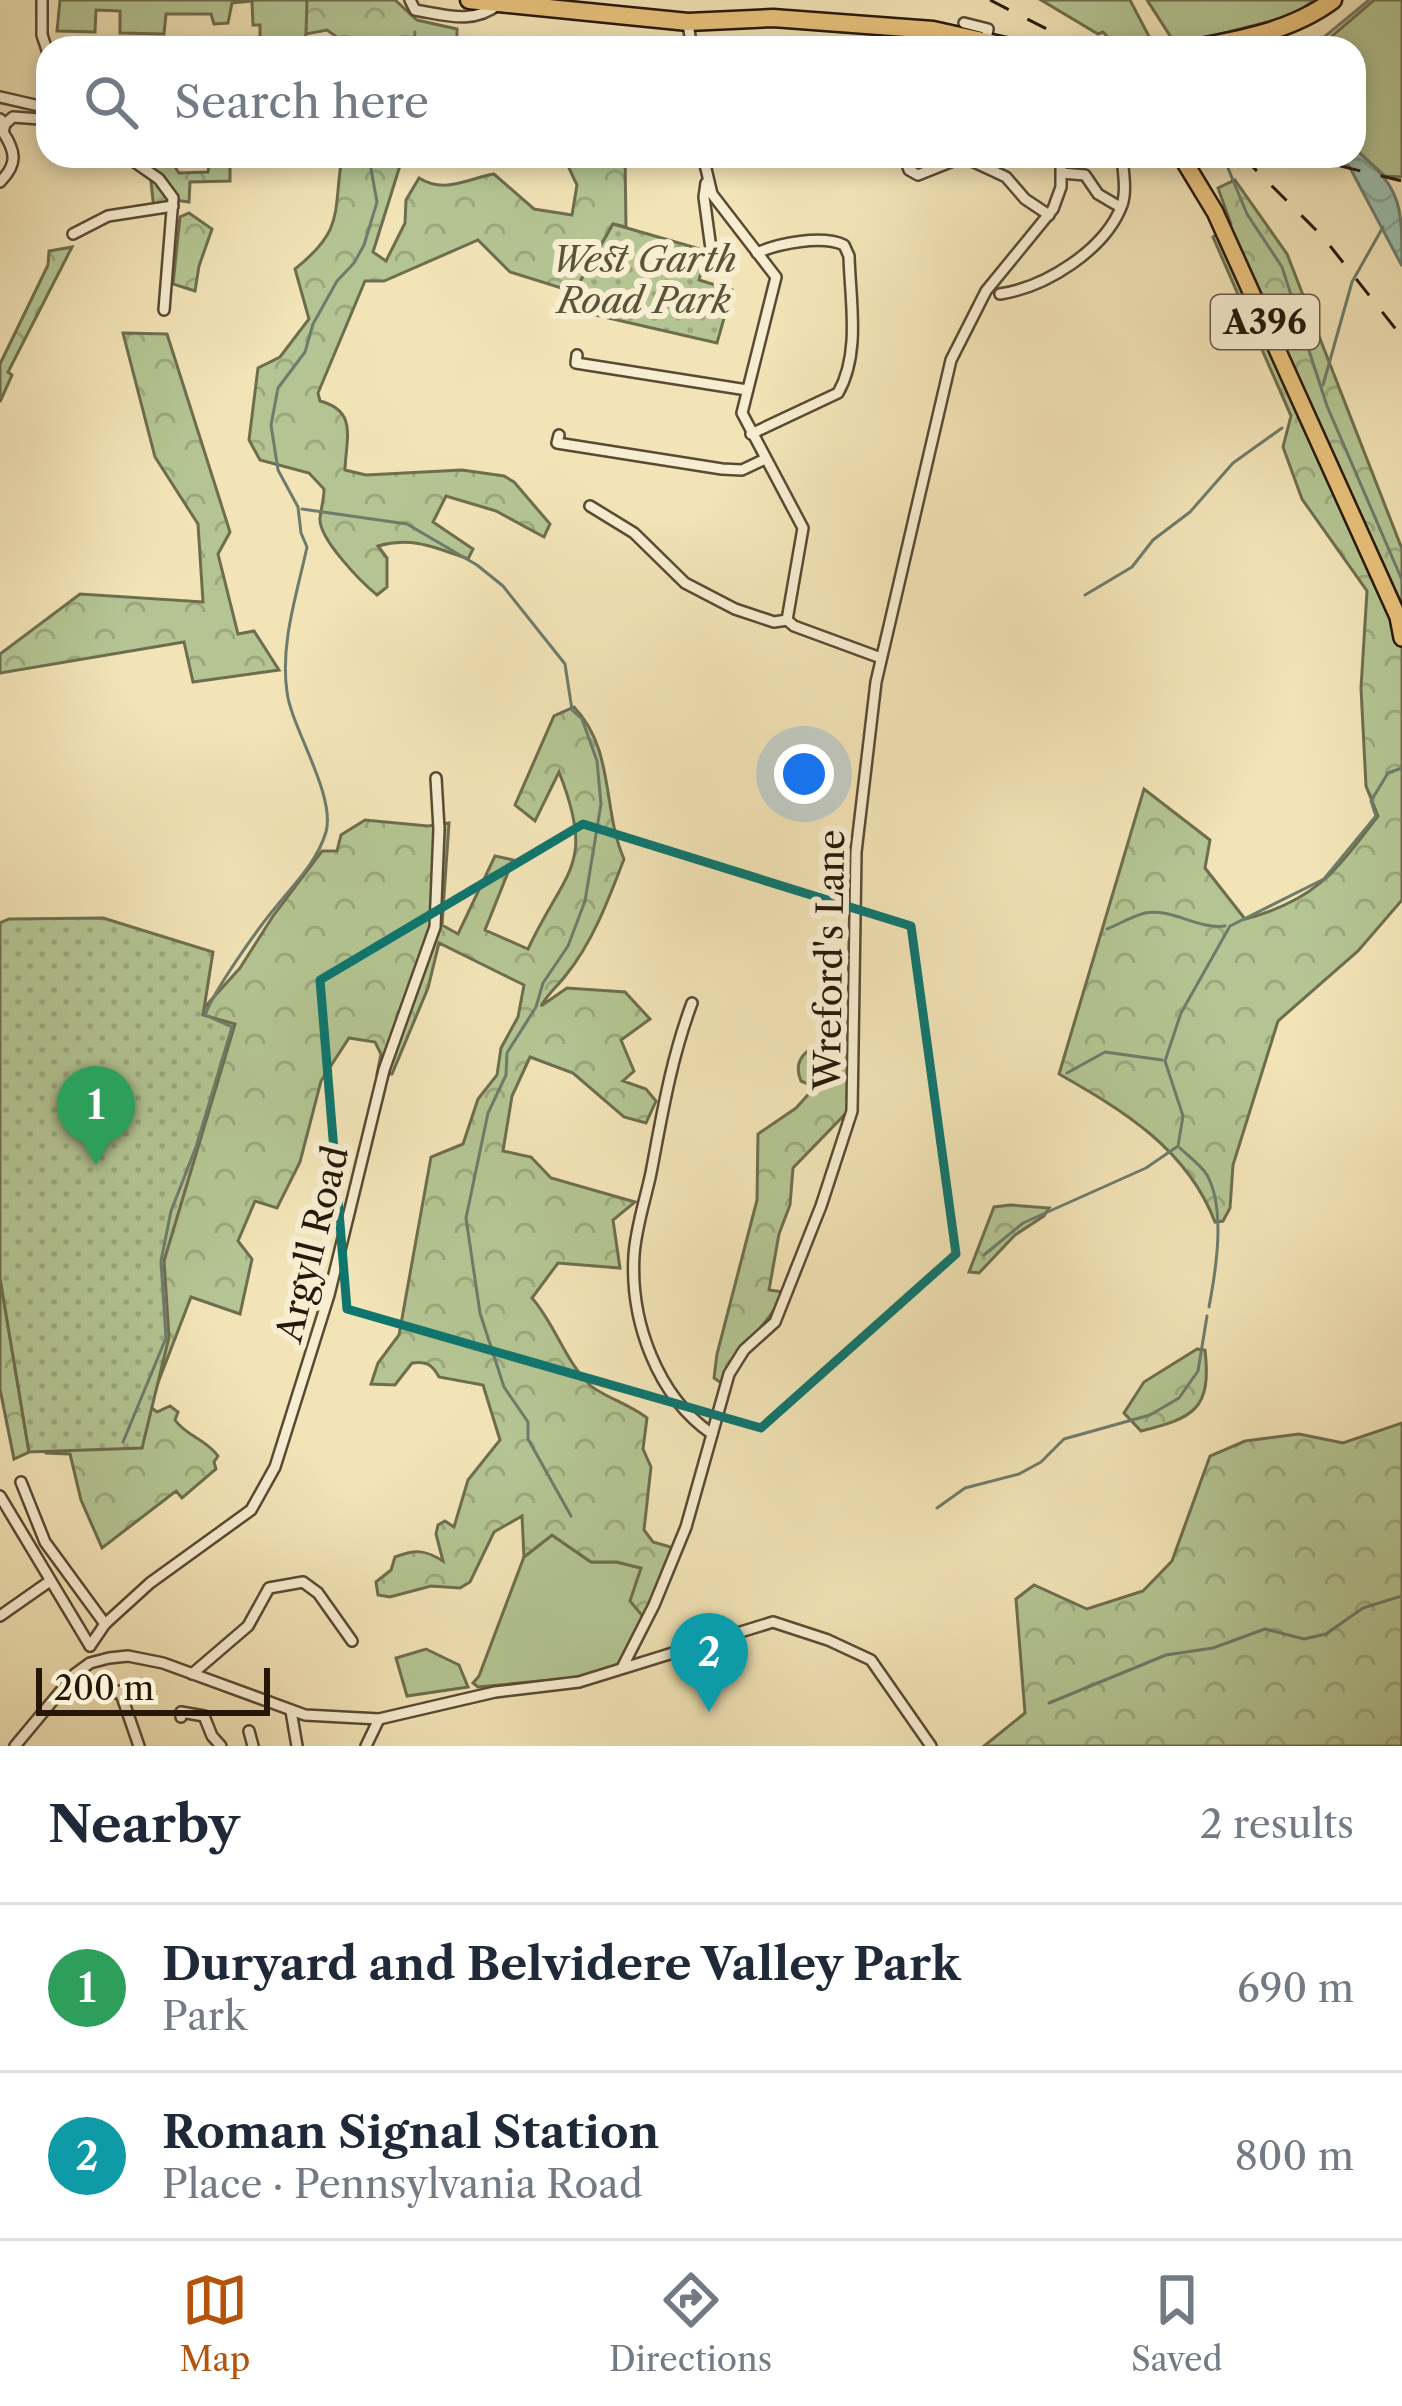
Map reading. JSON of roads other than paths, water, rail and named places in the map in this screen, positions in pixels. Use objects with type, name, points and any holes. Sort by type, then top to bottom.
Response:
[{"type":"highway","points":[[470,0],[688,22],[773,18],[968,36]]},
{"type":"highway","points":[[1251,36],[1301,20],[1333,0]]},
{"type":"main road","name":"A396","points":[[1188,168],[1215,212],[1335,472],[1398,617],[1402,638]]},
{"type":"street","points":[[42,0],[42,36]]},
{"type":"street","points":[[410,0],[415,10],[463,18],[484,15],[499,4]]},
{"type":"street","points":[[688,22],[690,36]]},
{"type":"street","points":[[964,23],[988,28],[987,36]]},
{"type":"street","points":[[0,97],[36,108]]},
{"type":"street","points":[[0,182],[15,160],[3,121],[36,119]]},
{"type":"street","points":[[143,168],[166,185],[173,206],[164,310]]},
{"type":"street","points":[[704,168],[721,227],[711,249]]},
{"type":"street","points":[[988,168],[1006,177],[1024,199],[1049,215],[1058,196],[1062,168]]},
{"type":"street","points":[[1000,293],[1043,281],[1112,224],[1124,194],[1123,168]]},
{"type":"street","points":[[1062,173],[1085,175],[1098,194],[1120,207]]},
{"type":"street","points":[[706,181],[704,197],[721,227],[757,253],[776,277],[742,413],[802,528],[787,620]]},
{"type":"street","points":[[73,234],[108,216],[173,206]]},
{"type":"street","name":"Wreford's Lane","points":[[622,1668],[686,1527],[734,1363],[775,1322],[852,1111],[856,852],[881,658],[951,360],[986,291],[1049,215]]},
{"type":"street","points":[[752,434],[838,393],[852,336],[849,256],[844,245],[808,243],[757,253]]},
{"type":"street","points":[[576,363],[747,391]]},
{"type":"street","points":[[557,443],[737,471],[765,459]]},
{"type":"street","points":[[589,523],[594,508],[634,533],[686,583],[735,609],[774,622],[787,620],[881,658]]},
{"type":"street","name":"Argyll Road","points":[[90,1646],[105,1624],[161,1575],[251,1510],[279,1455],[329,1295],[379,1086],[435,926],[436,778]]},
{"type":"street","points":[[692,1003],[671,1064],[638,1225],[634,1274],[645,1336],[659,1372],[674,1398],[712,1434]]},
{"type":"street","points":[[21,1483],[45,1542],[105,1624]]},
{"type":"street","points":[[0,1496],[90,1646],[90,1664]]},
{"type":"street","points":[[0,1616],[50,1581]]},
{"type":"street","points":[[192,1674],[248,1626],[269,1588],[279,1584],[303,1582],[318,1593],[352,1641]]},
{"type":"street","points":[[15,1746],[75,1674],[90,1664],[128,1657],[163,1663],[291,1712],[379,1719],[495,1692],[578,1682],[773,1622],[872,1660],[931,1746]]},
{"type":"street","points":[[114,1693],[120,1691],[139,1746]]},
{"type":"street","points":[[180,1709],[205,1716],[221,1746]]},
{"type":"street","points":[[291,1712],[297,1746]]},
{"type":"street","points":[[366,1746],[379,1719]]},
{"type":"street","points":[[249,1731],[253,1746]]},
{"type":"water","points":[[1366,160],[1396,199],[1402,266],[1350,168],[1366,168]]},
{"type":"waterway","points":[[1326,36],[1369,0]]},
{"type":"waterway","points":[[414,36],[415,32]]},
{"type":"waterway","points":[[123,1442],[166,1338],[161,1261],[171,1211],[232,1027],[205,1015],[247,945],[311,863],[326,832],[325,799],[287,692],[288,637],[307,547],[298,507],[278,470],[271,425],[278,388],[305,352],[313,324],[364,245],[377,202],[371,168]]},
{"type":"waterway","points":[[1228,168],[1247,214],[1282,267],[1327,406],[1402,580]]},
{"type":"waterway","points":[[1323,385],[1352,282],[1383,227]]},
{"type":"waterway","points":[[1085,595],[1132,567],[1153,540],[1190,512],[1233,463],[1282,428]]},
{"type":"waterway","points":[[302,509],[407,524],[503,586],[565,664],[572,710],[582,719],[597,761],[601,804],[585,901],[568,946],[507,1053],[506,1075],[488,1113],[466,1218],[480,1313],[504,1387],[528,1422],[528,1439],[571,1516]]},
{"type":"waterway","points":[[984,1255],[1023,1223],[1146,1168],[1178,1146],[1183,1116],[1165,1061],[1181,1013],[1230,926],[1324,879],[1376,816],[1371,801],[1388,773],[1402,768]]},
{"type":"waterway","points":[[1107,929],[1155,912],[1225,926]]},
{"type":"waterway","points":[[1067,1073],[1105,1052],[1162,1060]]},
{"type":"waterway","points":[[1180,1148],[1207,1175],[1216,1205],[1218,1240],[1209,1307]]},
{"type":"waterway","points":[[937,1508],[965,1488],[1019,1474],[1041,1462],[1064,1439],[1150,1415],[1179,1398],[1198,1371],[1207,1316]]},
{"type":"waterway","points":[[1049,1703],[1166,1655],[1213,1648],[1265,1629],[1304,1639],[1326,1634],[1363,1608],[1402,1596]]},
{"type":"railway","points":[[990,0],[1060,36]]},
{"type":"railway","points":[[1254,168],[1323,237],[1402,337]]},
{"type":"railway","points":[[1348,168],[1402,181]]},
{"type":"place","name":"Duryard and Belvidere Valley Park","points":[[96,1165]]},
{"type":"place","name":"Roman Signal Station","points":[[709,1712]]},
{"type":"park label","name":"West Garth Road Park","points":[[644,280]]}]
